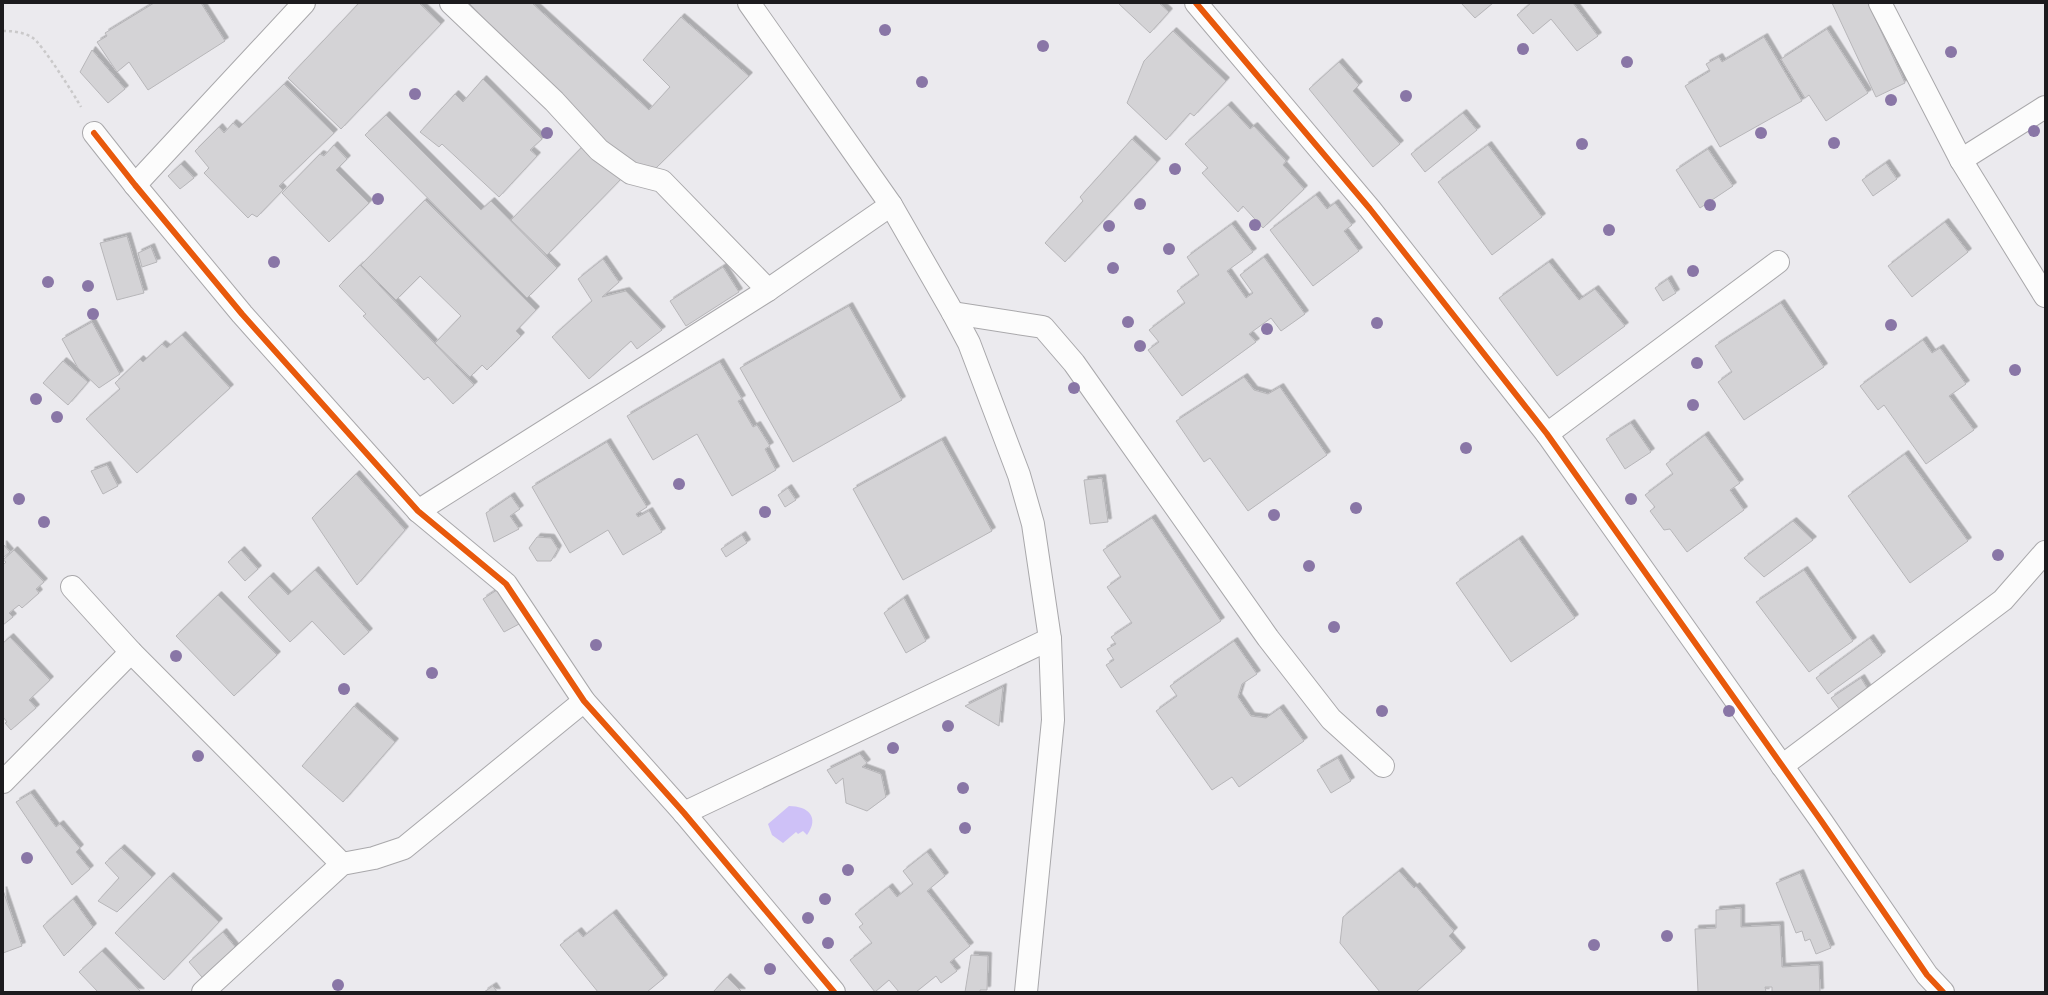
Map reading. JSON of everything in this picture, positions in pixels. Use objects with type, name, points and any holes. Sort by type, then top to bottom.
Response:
[{"type":"street","points":[[135,185],[304,3]]},
{"type":"street","points":[[451,3],[554,101],[599,150],[631,173],[662,181],[768,290]]},
{"type":"street","points":[[749,3],[891,205],[969,343],[1020,475],[1033,524],[1050,639],[1053,720],[1026,992]]},
{"type":"street","points":[[1196,3],[1370,209],[1547,434],[1782,766],[1927,975],[1943,992]]},
{"type":"street","points":[[1880,3],[1961,160],[2045,296]]},
{"type":"street","points":[[1961,160],[2045,107]]},
{"type":"street","points":[[94,133],[135,185],[253,326],[418,511],[506,584],[584,701],[684,813],[834,992]]},
{"type":"street","points":[[418,511],[768,290],[891,205]]},
{"type":"street","points":[[1547,434],[1778,262]]},
{"type":"street","points":[[953,313],[1043,327],[1074,363],[1268,638],[1331,719],[1383,766]]},
{"type":"street","points":[[1782,766],[2003,600],[2045,552]]},
{"type":"street","points":[[72,587],[130,652],[342,864]]},
{"type":"street","points":[[684,813],[1050,639]]},
{"type":"street","points":[[3,782],[130,652]]},
{"type":"street","points":[[203,992],[342,864],[374,858],[404,848],[584,701]]},
{"type":"path","points":[[3,31],[15,31],[34,39],[74,95],[94,133]]},
{"type":"shaded area","points":[[789,806],[806,810],[812,818],[812,823],[811,829],[807,835],[803,831],[798,834],[796,832],[783,843],[772,835],[768,824]]},
{"type":"building","points":[[154,3],[201,3],[225,41],[148,90],[129,62],[117,72],[97,42],[107,36],[105,33]]},
{"type":"building","points":[[359,3],[419,3],[441,24],[341,129],[288,78]]},
{"type":"building","points":[[469,3],[532,3],[649,110],[670,87],[643,60],[681,17],[749,76],[656,168],[619,162]]},
{"type":"building","points":[[1118,3],[1159,3],[1169,12],[1150,33]]},
{"type":"building","points":[[1461,3],[1493,3],[1475,18]]},
{"type":"building","points":[[1531,3],[1573,3],[1598,36],[1577,51],[1551,19],[1533,34],[1517,15]]},
{"type":"building","points":[[1832,3],[1868,3],[1905,83],[1876,97]]},
{"type":"building","points":[[1827,29],[1868,93],[1826,121],[1809,95],[1805,98],[1781,59]]},
{"type":"building","points":[[1173,31],[1226,81],[1194,116],[1190,113],[1166,140],[1127,103],[1144,61]]},
{"type":"building","points":[[1764,37],[1802,101],[1720,147],[1685,86],[1710,71],[1706,64],[1719,57],[1722,62]]},
{"type":"building","points":[[92,50],[125,89],[108,103],[80,72]]},
{"type":"building","points":[[1339,62],[1359,85],[1353,91],[1400,144],[1373,167],[1309,89]]},
{"type":"building","points":[[483,79],[542,139],[530,150],[537,156],[499,197],[442,144],[439,147],[420,132],[455,94],[463,102]]},
{"type":"building","points":[[284,84],[334,133],[279,186],[283,190],[257,217],[252,214],[248,218],[204,173],[209,168],[195,151],[219,127],[224,133],[233,123],[239,128]]},
{"type":"building","points":[[1228,105],[1250,129],[1254,126],[1286,161],[1283,165],[1304,189],[1263,228],[1243,206],[1238,212],[1202,173],[1208,168],[1185,144]]},
{"type":"building","points":[[1463,113],[1477,130],[1425,172],[1411,154]]},
{"type":"building","points":[[386,115],[481,210],[491,201],[557,268],[527,298],[365,135]]},
{"type":"building","points":[[1132,139],[1157,162],[1065,262],[1045,243],[1083,201],[1080,197]]},
{"type":"building","points":[[586,143],[622,178],[547,255],[511,220]]},
{"type":"building","points":[[334,145],[347,159],[336,170],[369,203],[329,242],[282,193],[320,154],[324,156]]},
{"type":"building","points":[[1488,145],[1542,217],[1492,255],[1438,182]]},
{"type":"building","points":[[1708,149],[1733,186],[1700,208],[1676,170]]},
{"type":"building","points":[[1886,163],[1897,179],[1873,196],[1862,180]]},
{"type":"building","points":[[181,164],[194,178],[180,189],[168,176]]},
{"type":"building","points":[[1316,195],[1327,209],[1335,203],[1352,225],[1344,231],[1359,251],[1313,286],[1270,230]]},
{"type":"building","points":[[425,200],[536,310],[516,331],[521,336],[487,370],[482,365],[470,377],[435,343],[461,316],[420,276],[396,300],[361,265]]},
{"type":"building","points":[[1945,222],[1968,252],[1912,297],[1888,266]]},
{"type":"building","points":[[1232,224],[1253,252],[1227,271],[1246,298],[1253,293],[1240,275],[1264,257],[1305,314],[1281,331],[1271,318],[1249,334],[1256,342],[1182,396],[1148,350],[1159,342],[1149,330],[1185,303],[1177,291],[1199,275],[1187,257]]},
{"type":"building","points":[[127,236],[144,293],[117,300],[100,243]]},
{"type":"building","points":[[151,247],[157,262],[142,267],[138,253]]},
{"type":"building","points":[[603,259],[619,282],[602,297],[626,291],[662,330],[637,349],[631,341],[589,379],[552,337],[592,301],[578,279]]},
{"type":"building","points":[[1549,262],[1579,300],[1595,289],[1625,326],[1557,376],[1499,298]]},
{"type":"building","points":[[360,265],[474,385],[453,404],[428,377],[424,380],[363,316],[366,314],[339,286]]},
{"type":"building","points":[[723,267],[739,292],[686,326],[670,301]]},
{"type":"building","points":[[1668,279],[1676,293],[1663,301],[1655,288]]},
{"type":"building","points":[[1781,303],[1824,367],[1744,420],[1718,382],[1732,372],[1715,346]]},
{"type":"building","points":[[849,306],[902,400],[793,462],[740,368]]},
{"type":"building","points":[[92,322],[120,374],[99,388],[78,368],[62,339]]},
{"type":"building","points":[[182,335],[230,388],[137,473],[86,419],[120,389],[115,383],[140,359],[143,362],[162,344],[167,348]]},
{"type":"building","points":[[1923,340],[1932,353],[1940,348],[1966,384],[1949,396],[1974,430],[1926,464],[1884,405],[1878,410],[1860,386]]},
{"type":"building","points":[[63,361],[88,382],[68,405],[43,383]]},
{"type":"building","points":[[720,362],[742,399],[738,401],[753,427],[757,425],[770,446],[765,449],[776,470],[732,496],[697,434],[653,460],[627,416]]},
{"type":"building","points":[[1244,377],[1254,390],[1268,394],[1280,387],[1327,455],[1248,511],[1210,458],[1204,462],[1176,421]]},
{"type":"building","points":[[1631,423],[1651,452],[1625,469],[1606,439]]},
{"type":"building","points":[[1705,435],[1740,483],[1730,490],[1744,510],[1687,552],[1670,529],[1664,530],[1650,511],[1655,507],[1645,495],[1673,474],[1666,464]]},
{"type":"building","points":[[942,440],[992,531],[903,580],[853,489]]},
{"type":"building","points":[[607,442],[647,507],[636,514],[638,517],[649,511],[662,532],[623,555],[608,530],[570,553],[532,487]]},
{"type":"building","points":[[1905,454],[1968,541],[1910,583],[1848,496]]},
{"type":"building","points":[[107,465],[118,486],[103,494],[91,471]]},
{"type":"building","points":[[356,474],[405,530],[357,585],[312,518]]},
{"type":"building","points":[[1102,478],[1108,522],[1090,524],[1084,480]]},
{"type":"building","points":[[788,488],[796,500],[785,507],[778,495]]},
{"type":"building","points":[[511,496],[520,509],[510,516],[519,529],[494,542],[486,513]]},
{"type":"building","points":[[1152,518],[1221,621],[1121,688],[1106,665],[1114,660],[1107,649],[1116,644],[1111,637],[1132,623],[1107,587],[1121,577],[1103,550]]},
{"type":"building","points":[[1793,521],[1813,540],[1764,577],[1744,558]]},
{"type":"building","points":[[742,535],[747,543],[726,557],[721,549]]},
{"type":"building","points":[[537,537],[551,538],[558,549],[551,561],[537,561],[529,548]]},
{"type":"building","points":[[1519,539],[1575,618],[1511,662],[1456,583]]},
{"type":"building","points":[[3,544],[10,552],[3,558]]},
{"type":"building","points":[[14,550],[44,582],[36,589],[39,593],[22,608],[19,605],[9,613],[13,617],[3,625],[3,565],[6,562],[3,560]]},
{"type":"building","points":[[241,550],[258,569],[245,581],[228,562]]},
{"type":"building","points":[[315,570],[369,632],[344,655],[312,621],[290,642],[248,597],[270,576],[288,595]]},
{"type":"building","points":[[1804,570],[1853,641],[1809,672],[1756,602]]},
{"type":"building","points":[[500,588],[521,623],[504,632],[483,599]]},
{"type":"building","points":[[218,595],[277,655],[234,696],[176,636]]},
{"type":"building","points":[[904,598],[926,641],[906,653],[884,613]]},
{"type":"building","points":[[10,637],[50,680],[29,700],[36,708],[11,730],[5,723],[7,722],[3,717],[3,643]]},
{"type":"building","points":[[1870,638],[1882,655],[1828,694],[1816,678]]},
{"type":"building","points":[[1234,641],[1257,674],[1242,684],[1238,697],[1251,716],[1266,718],[1280,708],[1304,741],[1239,787],[1232,777],[1212,790],[1156,711],[1177,696],[1170,686]]},
{"type":"building","points":[[1861,678],[1869,691],[1840,710],[1831,698]]},
{"type":"building","points":[[1003,687],[999,726],[965,706]]},
{"type":"building","points":[[354,706],[395,742],[343,802],[302,766]]},
{"type":"building","points":[[860,754],[867,763],[862,767],[881,774],[886,797],[867,811],[846,803],[843,778],[836,784],[827,770]]},
{"type":"building","points":[[1338,758],[1351,781],[1331,793],[1317,770]]},
{"type":"building","points":[[31,793],[56,827],[60,824],[80,848],[76,852],[90,869],[72,885],[16,802]]},
{"type":"building","points":[[121,848],[152,877],[117,912],[98,901],[119,878],[105,863]]},
{"type":"building","points":[[927,852],[945,876],[927,891],[970,946],[950,962],[957,971],[941,983],[936,976],[916,992],[899,992],[889,980],[875,992],[850,960],[872,943],[859,927],[863,924],[855,914],[889,887],[897,897],[913,884],[903,871]]},
{"type":"building","points":[[1399,871],[1414,888],[1416,886],[1454,931],[1449,936],[1462,951],[1416,992],[1380,992],[1340,943],[1343,917]]},
{"type":"building","points":[[1800,873],[1831,948],[1816,954],[1810,939],[1805,941],[1802,931],[1796,933],[1776,883]]},
{"type":"building","points":[[170,876],[219,922],[164,980],[115,933]]},
{"type":"building","points":[[3,890],[22,946],[3,953]]},
{"type":"building","points":[[73,899],[93,927],[64,956],[43,926]]},
{"type":"building","points":[[1741,908],[1741,927],[1780,925],[1782,967],[1819,965],[1820,992],[1772,992],[1772,987],[1765,987],[1766,992],[1698,992],[1695,929],[1716,928],[1716,910]]},
{"type":"building","points":[[613,913],[664,978],[647,992],[598,992],[560,945],[578,931],[583,937]]},
{"type":"building","points":[[223,932],[241,954],[207,983],[189,962]]},
{"type":"building","points":[[102,951],[141,992],[98,992],[79,972]]},
{"type":"building","points":[[971,955],[988,956],[987,990],[980,990],[980,992],[965,992]]},
{"type":"building","points":[[727,977],[742,992],[713,992]]},
{"type":"building","points":[[493,986],[497,992],[484,992]]},
{"type":"cycle path","points":[[1196,3],[1370,209],[1547,434],[1822,822],[1927,975],[1943,992]]},
{"type":"cycle path","points":[[94,133],[242,314],[418,511],[506,584],[584,701],[684,813],[834,992]]}]
